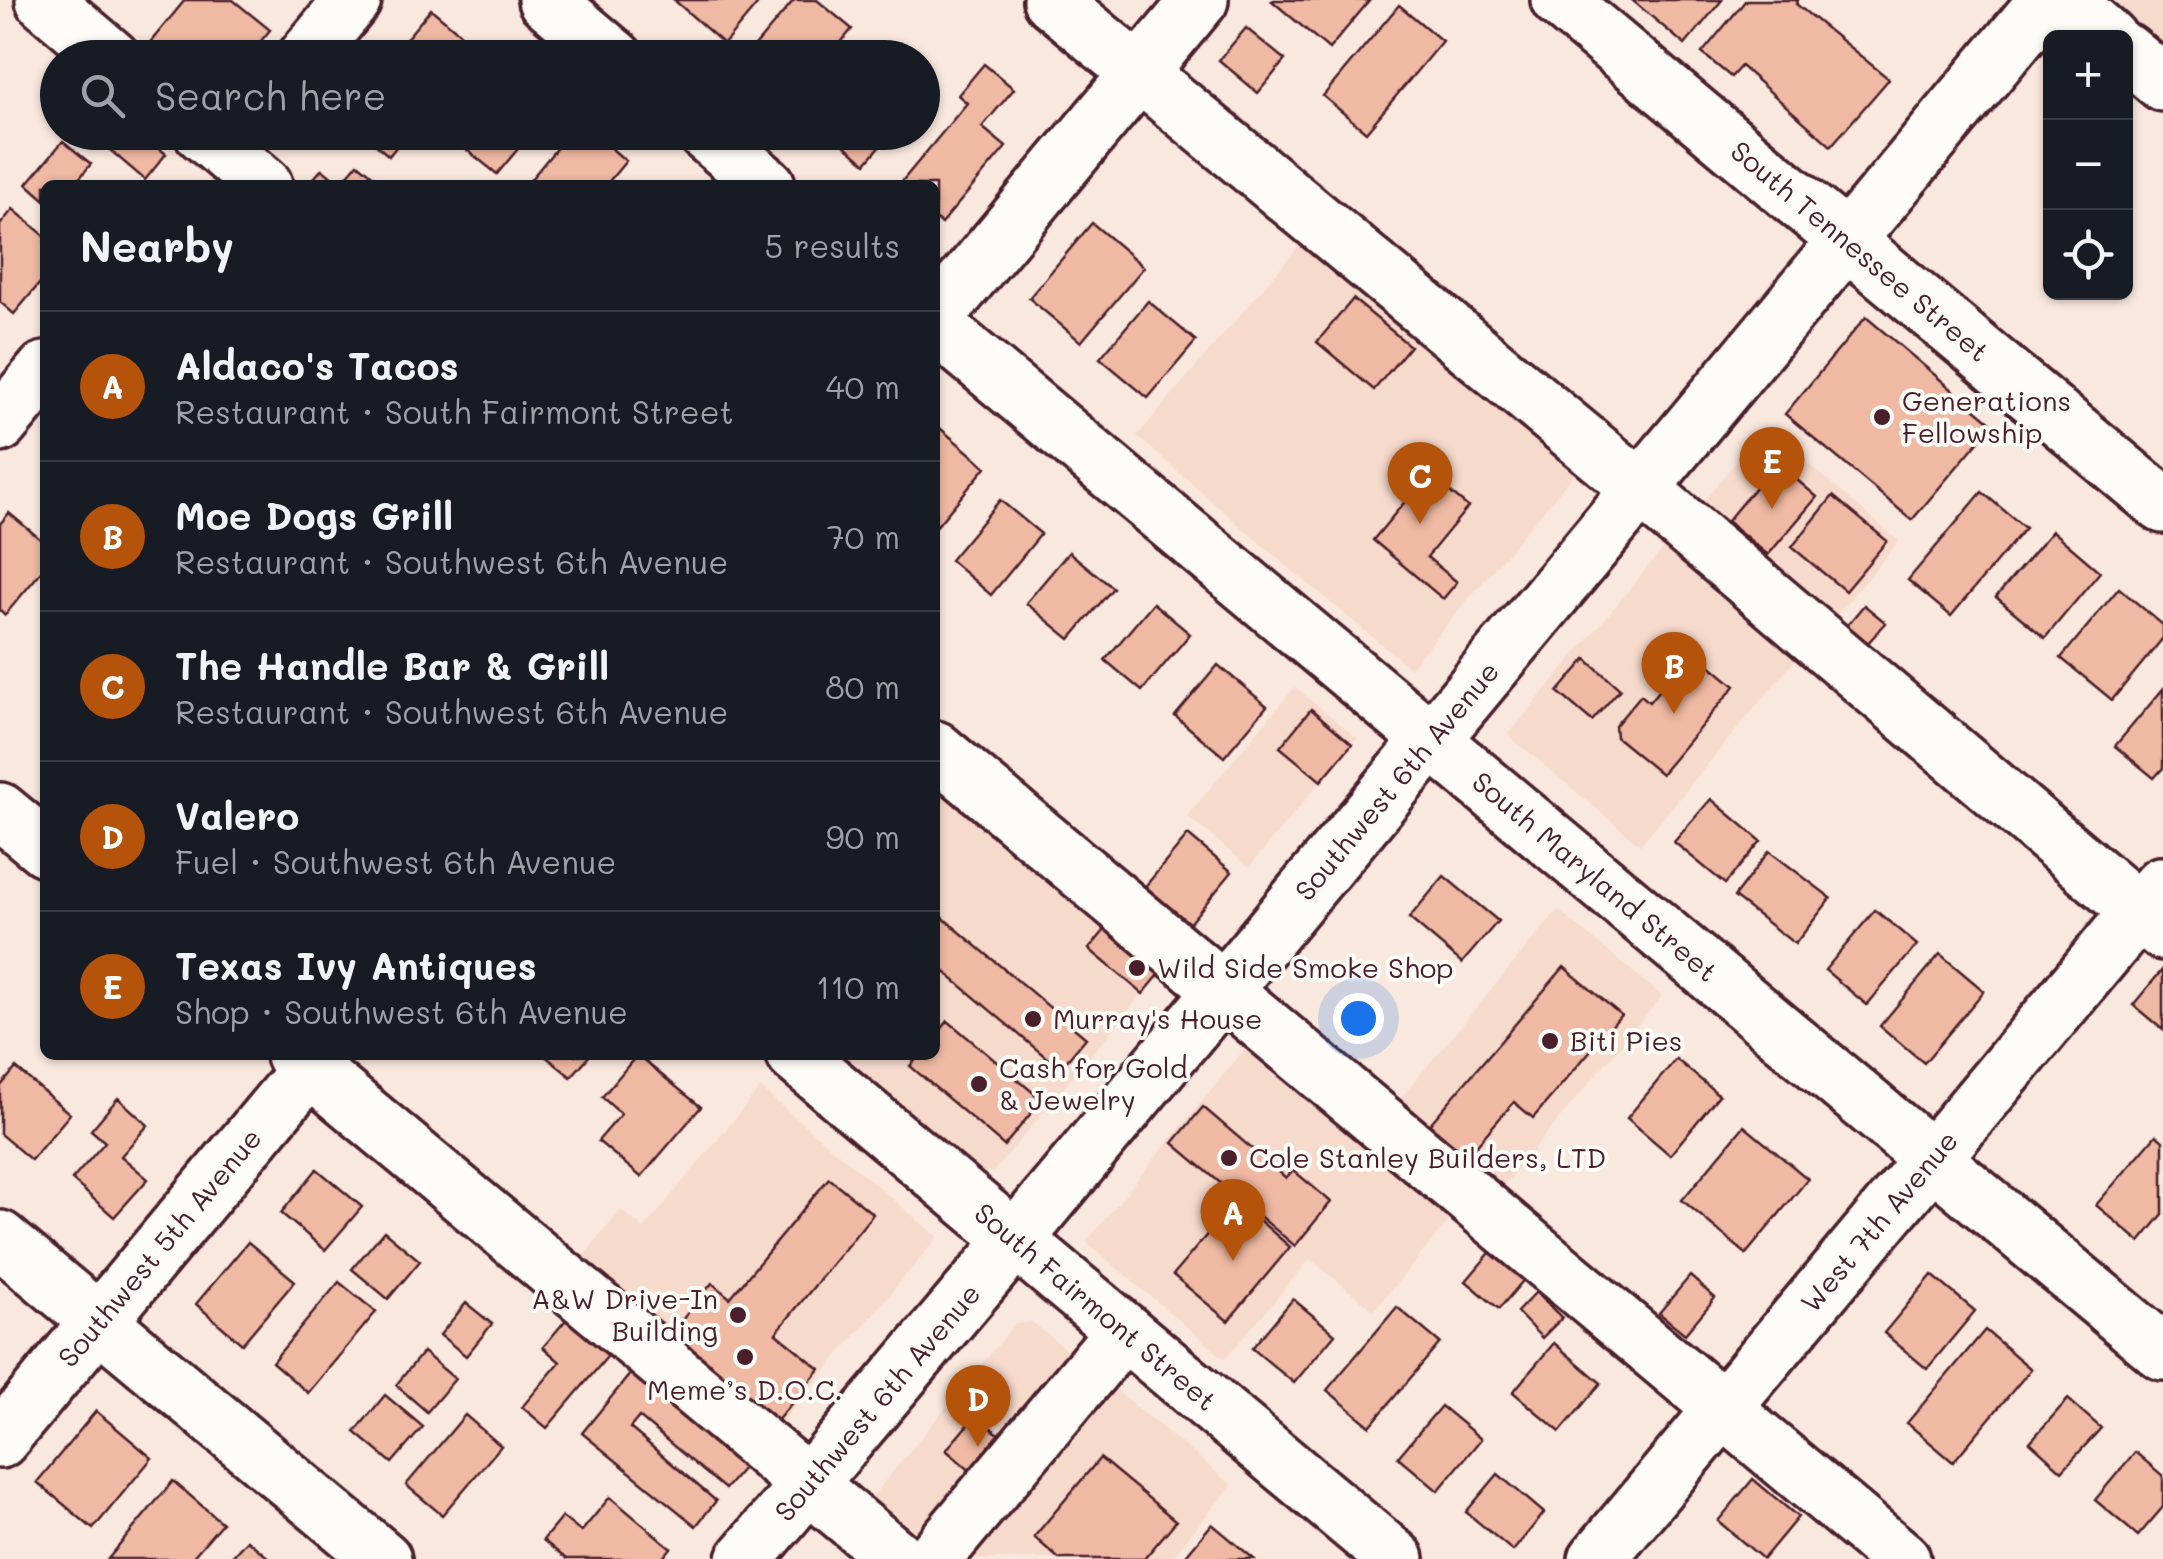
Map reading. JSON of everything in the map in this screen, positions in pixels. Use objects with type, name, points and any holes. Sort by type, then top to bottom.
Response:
[{"type":"street","points":[[44,0],[91,40]]},
{"type":"street","points":[[320,40],[353,0]]},
{"type":"street","points":[[546,0],[593,40]]},
{"type":"street","points":[[1051,0],[2155,909]]},
{"type":"street","points":[[940,316],[1200,0]]},
{"type":"street","name":"South Tennessee Street","points":[[1559,0],[2163,505]]},
{"type":"street","name":"Southwest 6th Avenue","points":[[745,1559],[2048,0]]},
{"type":"street","points":[[2065,0],[2100,30]]},
{"type":"street","points":[[2133,58],[2163,83]]},
{"type":"street","points":[[725,150],[761,180]]},
{"type":"street","name":"South Maryland Street","points":[[940,326],[2163,1352]]},
{"type":"street","points":[[940,753],[1902,1559]]},
{"type":"street","points":[[0,811],[40,844]]},
{"type":"street","name":"West 7th Avenue","points":[[1598,1559],[1932,1158],[2155,909]]},
{"type":"street","name":"Southwest 5th Avenue","points":[[0,1440],[307,1060]]},
{"type":"street","points":[[309,1060],[898,1559]]},
{"type":"street","name":"South Fairmont Street","points":[[801,1060],[1396,1559]]},
{"type":"street","points":[[0,1239],[383,1559]]},
{"type":"street","points":[[933,1559],[1124,1331]]},
{"type":"shaded area","points":[[2121,0],[2163,0],[2163,62],[2133,37],[2133,30],[2124,30],[2108,17]]},
{"type":"shaded area","points":[[1305,239],[1579,468],[1410,668],[1137,436]]},
{"type":"shaded area","points":[[1765,427],[1899,541],[1828,625],[1694,512]]},
{"type":"shaded area","points":[[1668,543],[1800,654],[1640,845],[1508,735]]},
{"type":"shaded area","points":[[1295,687],[1357,738],[1249,867],[1187,816]]},
{"type":"shaded area","points":[[940,781],[1166,966],[993,1172],[979,1172],[845,1060],[940,1060]]},
{"type":"shaded area","points":[[1558,910],[1662,996],[1494,1197],[1391,1110]]},
{"type":"shaded area","points":[[1249,1044],[1454,1215],[1374,1310],[1310,1259],[1225,1359],[1086,1242]]},
{"type":"shaded area","points":[[760,1088],[938,1237],[772,1434],[572,1270],[621,1210],[644,1229]]},
{"type":"shaded area","points":[[1032,1322],[1232,1485],[1170,1559],[918,1559],[861,1510],[1015,1324]]},
{"type":"building","points":[[185,0],[233,0],[270,30],[262,40],[152,40]]},
{"type":"building","points":[[674,0],[761,0],[727,40],[719,40]]},
{"type":"building","points":[[794,0],[817,0],[852,29],[843,40],[760,40]]},
{"type":"building","points":[[1274,0],[1370,0],[1329,49]]},
{"type":"building","points":[[1632,0],[1722,0],[1685,45]]},
{"type":"building","points":[[1746,0],[1798,0],[1796,4],[1889,79],[1831,146],[1741,66],[1731,77],[1702,53]]},
{"type":"building","points":[[1399,5],[1442,41],[1366,132],[1323,96]]},
{"type":"building","points":[[431,9],[468,40],[405,40]]},
{"type":"building","points":[[1246,28],[1285,60],[1258,93],[1219,60]]},
{"type":"building","points":[[984,64],[1014,89],[982,127],[1006,147],[941,224],[940,180],[903,180],[928,150],[940,150],[940,136],[967,103],[958,95]]},
{"type":"building","points":[[55,150],[74,150],[91,164],[78,180],[40,180],[40,196],[27,184]]},
{"type":"building","points":[[110,150],[161,150],[166,154],[145,180]]},
{"type":"building","points":[[467,150],[517,150],[497,174]]},
{"type":"building","points":[[555,150],[613,150],[626,161],[610,180],[531,179]]},
{"type":"building","points":[[850,150],[877,150],[866,163]]},
{"type":"building","points":[[358,163],[378,180],[343,180]]},
{"type":"building","points":[[322,169],[335,180],[312,180]]},
{"type":"building","points":[[13,209],[40,232],[40,283],[14,314],[0,302],[0,225]]},
{"type":"building","points":[[1092,223],[1144,267],[1081,342],[1029,298]]},
{"type":"building","points":[[1353,299],[1410,346],[1374,390],[1317,342]]},
{"type":"building","points":[[1148,301],[1196,341],[1148,398],[1100,358]]},
{"type":"building","points":[[1866,317],[1993,424],[1912,520],[1785,414]]},
{"type":"building","points":[[940,428],[986,467],[940,522]]},
{"type":"building","points":[[1776,462],[1817,497],[1768,555],[1727,521]]},
{"type":"building","points":[[1428,474],[1468,507],[1427,557],[1457,582],[1443,599],[1373,540]]},
{"type":"building","points":[[1982,492],[2025,528],[1951,616],[1908,580]]},
{"type":"building","points":[[1833,496],[1887,541],[1845,591],[1792,547]]},
{"type":"building","points":[[1000,500],[1041,534],[991,595],[950,560]]},
{"type":"building","points":[[9,513],[40,539],[40,573],[5,615],[0,610],[0,524]]},
{"type":"building","points":[[2052,531],[2100,572],[2045,638],[1996,597]]},
{"type":"building","points":[[1069,552],[1113,588],[1070,639],[1026,603]]},
{"type":"building","points":[[2119,588],[2163,625],[2163,638],[2112,700],[2061,658]]},
{"type":"building","points":[[1153,603],[1190,634],[1142,691],[1105,660]]},
{"type":"building","points":[[1864,605],[1886,623],[1865,646],[1844,629]]},
{"type":"building","points":[[1692,650],[1735,686],[1661,774],[1616,737],[1615,726],[1641,695],[1649,702]]},
{"type":"building","points":[[1586,659],[1620,689],[1592,721],[1558,692]]},
{"type":"building","points":[[1218,665],[1267,706],[1224,757],[1175,716]]},
{"type":"building","points":[[2163,689],[2163,768],[2154,778],[2115,746]]},
{"type":"building","points":[[1311,709],[1352,744],[1321,781],[1280,747]]},
{"type":"building","points":[[1711,799],[1761,841],[1725,884],[1674,842]]},
{"type":"building","points":[[1188,835],[1232,872],[1187,926],[1143,889]]},
{"type":"building","points":[[1769,851],[1831,898],[1795,944],[1734,897]]},
{"type":"building","points":[[1444,876],[1498,921],[1462,963],[1409,918]]},
{"type":"building","points":[[1875,910],[1917,945],[1867,1005],[1825,970]]},
{"type":"building","points":[[940,915],[1086,1038],[1060,1069],[940,968]]},
{"type":"building","points":[[1109,925],[1163,970],[1143,994],[1089,949]]},
{"type":"building","points":[[1940,954],[1984,991],[1924,1063],[1880,1026]]},
{"type":"building","points":[[1564,967],[1621,1015],[1533,1118],[1514,1102],[1460,1164],[1423,1132]]},
{"type":"building","points":[[2163,969],[2163,1030],[2133,1005]]},
{"type":"building","points":[[948,1021],[1042,1100],[1004,1146],[910,1066],[915,1060],[940,1060],[940,1031]]},
{"type":"building","points":[[1676,1059],[1719,1095],[1670,1155],[1627,1118]]},
{"type":"building","points":[[550,1060],[586,1060],[571,1077]]},
{"type":"building","points":[[633,1060],[643,1060],[701,1107],[641,1177],[598,1141],[621,1114],[602,1097]]},
{"type":"building","points":[[16,1068],[70,1114],[31,1160],[0,1134],[0,1087]]},
{"type":"building","points":[[118,1098],[148,1125],[121,1156],[148,1179],[114,1217],[72,1180],[105,1142],[91,1130]]},
{"type":"building","points":[[1203,1107],[1286,1178],[1293,1170],[1331,1202],[1295,1246],[1173,1143]]},
{"type":"building","points":[[1744,1126],[1808,1179],[1746,1254],[1682,1200]]},
{"type":"building","points":[[2156,1135],[2163,1141],[2163,1214],[2140,1242],[2096,1205]]},
{"type":"building","points":[[317,1169],[362,1207],[325,1250],[281,1213]]},
{"type":"building","name":"A&W Drive-In Building","points":[[829,1178],[873,1214],[776,1333],[820,1369],[771,1428],[665,1341],[712,1283],[730,1298]]},
{"type":"building","points":[[1236,1200],[1290,1247],[1228,1321],[1173,1275]]},
{"type":"building","points":[[384,1231],[420,1261],[388,1299],[352,1269]]},
{"type":"building","points":[[248,1242],[295,1281],[242,1344],[196,1304]]},
{"type":"building","points":[[1494,1248],[1527,1276],[1499,1309],[1466,1281]]},
{"type":"building","points":[[1932,1275],[1975,1311],[1927,1369],[1884,1333]]},
{"type":"building","points":[[1690,1276],[1715,1298],[1685,1334],[1659,1313]]},
{"type":"building","points":[[339,1282],[376,1312],[308,1393],[272,1362]]},
{"type":"building","points":[[1536,1292],[1562,1318],[1542,1338],[1517,1312]]},
{"type":"building","points":[[1293,1299],[1335,1334],[1294,1383],[1252,1348]]},
{"type":"building","points":[[466,1303],[492,1324],[466,1356],[440,1335]]},
{"type":"building","points":[[1397,1307],[1440,1343],[1370,1426],[1327,1390]]},
{"type":"building","points":[[570,1315],[612,1351],[547,1428],[522,1407],[560,1362],[543,1347]]},
{"type":"building","points":[[1985,1330],[2031,1369],[1953,1462],[1907,1423]]},
{"type":"building","points":[[1554,1343],[1601,1383],[1560,1432],[1513,1392]]},
{"type":"building","points":[[423,1352],[455,1379],[427,1412],[396,1385]]},
{"type":"building","points":[[635,1368],[749,1461],[725,1489],[639,1417],[630,1428],[716,1501],[696,1526],[582,1433]]},
{"type":"building","points":[[385,1395],[423,1427],[392,1463],[355,1432]]},
{"type":"building","points":[[2068,1399],[2101,1428],[2062,1471],[2030,1442]]},
{"type":"building","points":[[1441,1406],[1481,1439],[1438,1491],[1398,1457]]},
{"type":"building","points":[[96,1411],[152,1458],[93,1529],[37,1482]]},
{"type":"building","points":[[465,1415],[501,1446],[442,1515],[406,1485]]},
{"type":"building","points":[[976,1415],[1010,1444],[980,1479],[946,1450]]},
{"type":"building","points":[[2135,1452],[2163,1476],[2163,1507],[2138,1536],[2095,1500]]},
{"type":"building","points":[[1100,1458],[1176,1521],[1144,1559],[1059,1559],[1034,1537]]},
{"type":"building","points":[[1498,1474],[1544,1513],[1513,1551],[1466,1512]]},
{"type":"building","points":[[1753,1479],[1798,1517],[1763,1559],[1718,1521]]},
{"type":"building","points":[[173,1481],[222,1523],[191,1559],[108,1559]]},
{"type":"building","points":[[610,1497],[671,1548],[662,1559],[566,1559],[543,1540],[562,1517],[581,1532]]},
{"type":"building","points":[[1212,1524],[1254,1559],[1183,1559]]},
{"type":"building","points":[[247,1540],[270,1559],[230,1559]]},
{"type":"place","name":"Generations Fellowship","points":[[1882,417]]},
{"type":"place","name":"Texas Ivy Antiques","points":[[1772,509]]},
{"type":"place","name":"The Handle Bar & Grill","points":[[1420,524]]},
{"type":"place","name":"Moe Dogs Grill","points":[[1674,714]]},
{"type":"place","name":"Wild Side Smoke Shop","points":[[1137,968]]},
{"type":"place","name":"Murray's House","points":[[1033,1019]]},
{"type":"place","name":"Biti Pies","points":[[1550,1041]]},
{"type":"place","name":"Cash for Gold & Jewelry","points":[[979,1084]]},
{"type":"place","name":"Cole Stanley Builders, LTD","points":[[1229,1158]]},
{"type":"place","name":"Aldaco's Tacos","points":[[1233,1261]]},
{"type":"place","name":"A&W Drive-In Building","points":[[738,1315]]},
{"type":"place","name":"Meme’s D.O.C.","points":[[745,1357]]},
{"type":"place","name":"Valero","points":[[978,1447]]}]
